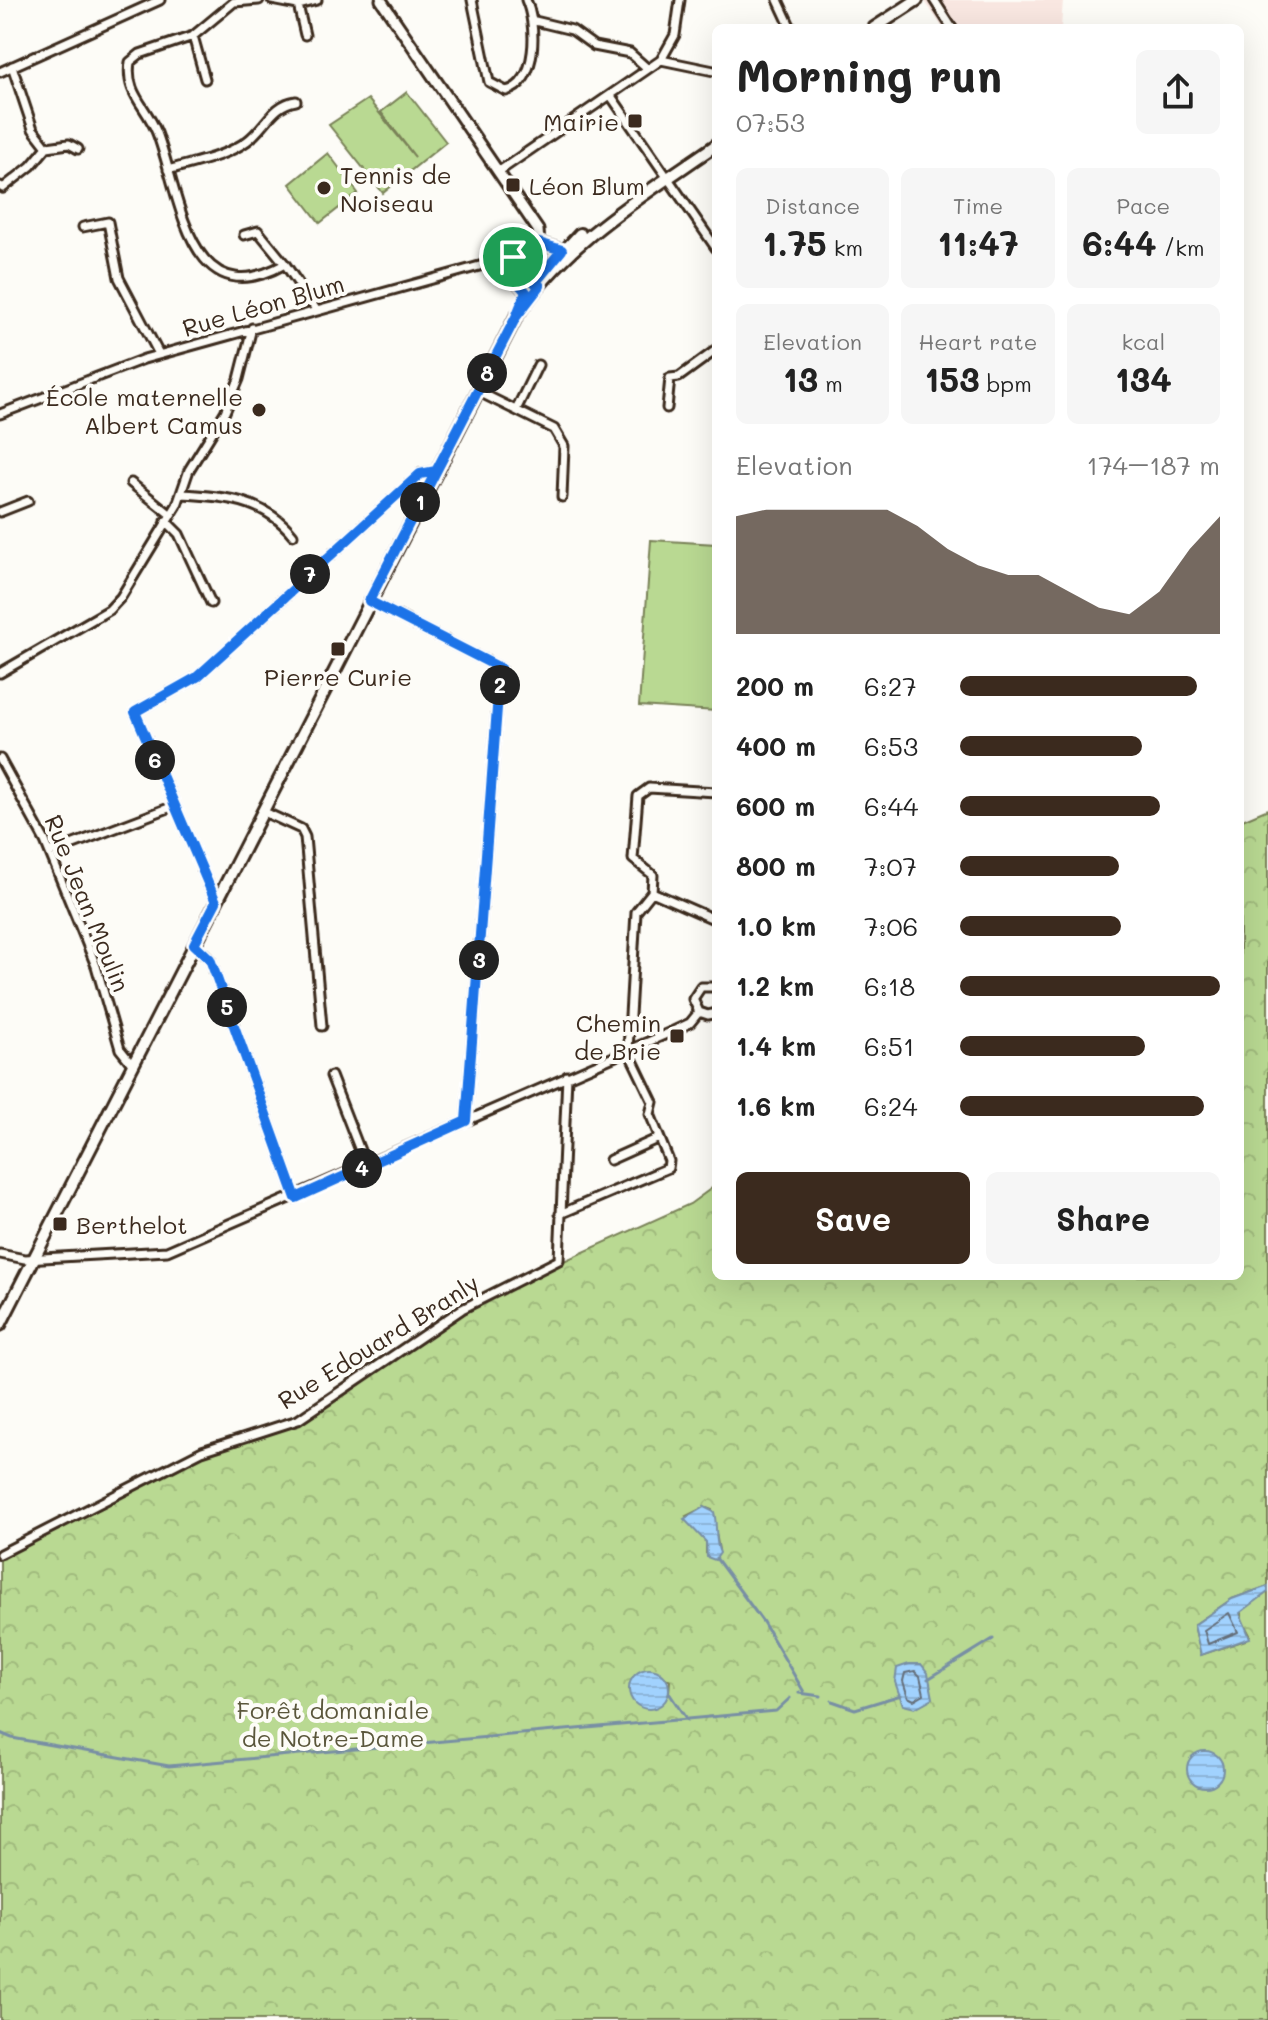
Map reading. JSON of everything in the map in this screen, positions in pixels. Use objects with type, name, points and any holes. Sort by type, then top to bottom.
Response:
[{"type":"main road","points":[[880,24],[917,0]]},
{"type":"main road","points":[[533,289],[613,215],[712,148]]},
{"type":"main road","points":[[0,1325],[516,317],[562,250],[603,218],[613,215]]},
{"type":"street","points":[[0,72],[160,0]]},
{"type":"street","points":[[259,0],[234,2],[193,36],[140,54],[130,62],[129,87],[157,133],[186,228],[215,271],[236,280],[264,276],[285,264]]},
{"type":"street","points":[[272,0],[298,5],[317,0]]},
{"type":"street","points":[[381,0],[538,230],[539,243],[562,250]]},
{"type":"street","points":[[472,0],[482,35],[485,73],[496,88],[506,91],[516,89],[526,79],[535,21],[526,0]]},
{"type":"street","points":[[498,172],[661,60],[675,35],[680,0]]},
{"type":"street","points":[[778,0],[789,24]]},
{"type":"street","points":[[934,0],[949,24]]},
{"type":"street","points":[[298,5],[305,35]]},
{"type":"street","points":[[535,21],[572,30],[594,46],[630,53],[648,69]]},
{"type":"street","points":[[193,36],[205,79]]},
{"type":"street","points":[[661,60],[712,71]]},
{"type":"street","points":[[12,66],[33,129],[47,147]]},
{"type":"street","points":[[611,96],[712,242]]},
{"type":"street","points":[[168,170],[225,153],[249,140],[283,103],[296,101]]},
{"type":"street","points":[[0,186],[3,188],[31,166],[47,147],[69,144],[78,149]]},
{"type":"street","points":[[83,227],[108,222],[119,278],[159,354]]},
{"type":"street","points":[[244,235],[258,231],[317,311]]},
{"type":"street","name":"Rue Léon Blum","points":[[0,414],[159,354],[513,257],[529,252],[539,243]]},
{"type":"street","points":[[513,257],[513,277],[533,289]]},
{"type":"street","points":[[0,673],[109,610],[135,577],[169,518],[189,470],[229,401],[252,328]]},
{"type":"street","points":[[667,408],[670,378],[679,377],[712,353]]},
{"type":"street","points":[[516,410],[538,365]]},
{"type":"street","points":[[477,391],[554,429],[564,446],[562,497]]},
{"type":"street","points":[[216,902],[135,712],[197,677],[420,474],[436,471]]},
{"type":"street","points":[[131,483],[169,518],[211,603]]},
{"type":"street","points":[[181,494],[245,501],[274,517],[293,535]]},
{"type":"street","points":[[0,512],[28,501]]},
{"type":"street","points":[[369,601],[500,668],[466,1121]]},
{"type":"street","name":"Rue Jean Moulin","points":[[0,759],[50,853],[96,966],[120,1049],[132,1064]]},
{"type":"street","points":[[567,1076],[560,1214],[668,1168],[669,1161],[650,1114],[653,1102],[628,1050],[636,912],[652,892],[653,875],[633,859],[638,796],[649,788],[712,792]]},
{"type":"street","points":[[50,853],[174,806]]},
{"type":"street","points":[[262,811],[301,829],[305,837],[322,1026]]},
{"type":"street","points":[[652,892],[712,918]]},
{"type":"street","points":[[194,944],[210,959],[296,1198]]},
{"type":"street","points":[[699,1012],[694,1004],[694,994],[701,987],[712,985]]},
{"type":"street","points":[[0,1254],[34,1259],[167,1251],[296,1198],[690,1023],[699,1012]]},
{"type":"street","points":[[699,1012],[712,1013]]},
{"type":"street","points":[[331,1076],[366,1166]]},
{"type":"street","points":[[610,1160],[659,1138]]},
{"type":"street","name":"Rue Edouard Branly","points":[[0,1554],[202,1451],[298,1420],[462,1309],[559,1260],[560,1214]]},
{"type":"shaded area","points":[[924,0],[1063,0],[1061,24],[940,24]]},
{"type":"green space","points":[[407,92],[446,142],[383,193],[329,125],[368,99],[415,157],[381,112]]},
{"type":"green space","name":"Tennis de Noiseau","points":[[328,153],[358,193],[320,223],[290,184]]},
{"type":"green space","points":[[651,540],[712,544],[712,711],[639,706]]},
{"type":"green space","name":"Forêt domaniale de Notre-Dame","points":[[1268,809],[1268,1586],[1232,1599],[1194,1625],[1201,1655],[1246,1640],[1250,1635],[1242,1620],[1242,1610],[1268,1592],[1268,2020],[0,2020],[0,1556],[202,1455],[297,1423],[460,1308],[690,1204],[712,1188],[712,1280],[1244,1280],[1244,819]],"holes":[[[704,1507],[712,1510],[719,1550],[706,1553],[706,1542],[686,1516]],[[656,1671],[670,1681],[669,1693],[629,1690],[633,1677]]]},
{"type":"water","points":[[704,1507],[714,1512],[720,1553],[715,1560],[707,1557],[706,1542],[684,1519]]},
{"type":"water","points":[[1268,1586],[1268,1592],[1240,1613],[1250,1638],[1201,1655],[1194,1625],[1232,1599]]},
{"type":"water","points":[[921,1664],[928,1673],[933,1698],[915,1708],[903,1705],[895,1682],[897,1668]]},
{"type":"water","points":[[649,1669],[663,1675],[669,1689],[663,1703],[649,1709],[635,1703],[629,1689],[635,1675]]},
{"type":"water","points":[[1205,1751],[1218,1756],[1223,1769],[1218,1782],[1205,1787],[1192,1782],[1187,1769],[1192,1756]]},
{"type":"waterway","points":[[716,1558],[763,1622],[804,1692]]},
{"type":"waterway","points":[[928,1679],[993,1639]]},
{"type":"waterway","points":[[669,1693],[687,1720]]},
{"type":"waterway","points":[[799,1693],[821,1696]]},
{"type":"waterway","points":[[832,1701],[855,1709],[901,1695]]},
{"type":"waterway","points":[[0,1733],[12,1738],[169,1766],[776,1711],[790,1698]]},
{"type":"place","name":"Mairie","points":[[635,121]]},
{"type":"place","name":"Léon Blum","points":[[513,185]]},
{"type":"place","name":"Tennis de Noiseau","points":[[324,188]]},
{"type":"place","name":"École maternelle Albert Camus","points":[[259,410]]},
{"type":"place","name":"Pierre Curie","points":[[338,649]]},
{"type":"place","name":"Chemin de Brie","points":[[677,1036]]},
{"type":"place","name":"Berthelot","points":[[60,1224]]},
{"type":"route","points":[[513,257],[513,277],[520,290],[526,292],[516,317],[369,601],[500,668],[466,1121],[296,1198],[210,959],[194,944],[216,902],[135,712],[197,677],[420,474],[436,471],[516,317],[540,286],[535,283],[562,250],[539,243],[529,252],[513,257]]}]
